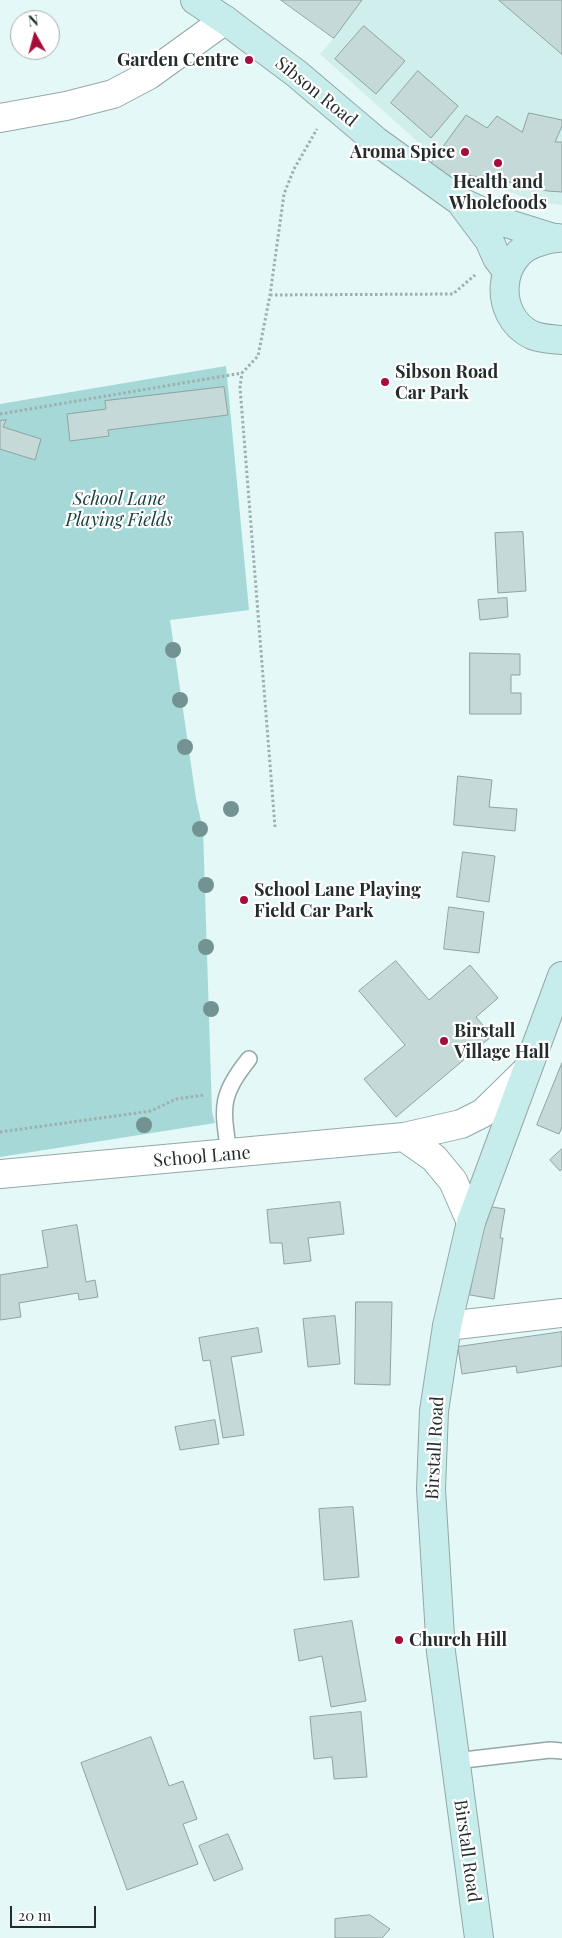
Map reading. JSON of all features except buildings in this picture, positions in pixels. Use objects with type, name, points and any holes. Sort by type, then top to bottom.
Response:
[{"type":"street","name":"Sibson Road","points":[[195,0],[297,74],[376,141],[461,202],[509,224],[558,238]]},
{"type":"street","points":[[0,118],[66,106],[113,94],[149,75],[225,20]]},
{"type":"street","name":"Sibson Road","points":[[461,202],[489,240],[502,264]]},
{"type":"street","points":[[557,344],[531,334],[515,321],[506,306],[502,264],[530,244],[558,238]]},
{"type":"street","name":"Birstall Road","points":[[479,1938],[440,1652],[431,1489],[434,1411],[447,1326],[470,1222],[562,976]]},
{"type":"street","name":"School Lane","points":[[0,1174],[404,1138],[460,1124],[483,1113],[527,1070]]},
{"type":"street","points":[[404,1138],[434,1158],[453,1181],[470,1222]]},
{"type":"street","points":[[447,1326],[562,1313]]},
{"type":"lane","points":[[229,1154],[223,1112],[227,1093],[237,1074],[249,1059]]},
{"type":"lane","points":[[455,1761],[550,1750],[562,1751]]},
{"type":"path","points":[[275,828],[240,387],[242,373],[258,356],[270,296],[284,194],[294,170],[332,104]]},
{"type":"path","points":[[270,296],[453,294],[502,264]]},
{"type":"path","points":[[0,414],[242,373]]},
{"type":"path","points":[[0,1132],[151,1111],[176,1099],[227,1093]]},
{"type":"shaded area","points":[[362,0],[562,0],[562,205],[536,202],[447,168],[320,54]]},
{"type":"green space","name":"School Lane Playing Fields","points":[[226,366],[249,610],[170,620],[196,799],[203,829],[212,1112],[215,1123],[0,1157],[0,404]]},
{"type":"place","name":"Garden Centre","points":[[249,60]]},
{"type":"place","name":"Aroma Spice","points":[[465,152]]},
{"type":"place","name":"Health and Wholefoods","points":[[498,163]]},
{"type":"place","name":"Sibson Road Car Park","points":[[385,382]]},
{"type":"place","name":"School Lane Playing Field Car Park","points":[[244,900]]},
{"type":"place","name":"Birstall Village Hall","points":[[444,1041]]},
{"type":"place","name":"Church Hill","points":[[399,1640]]}]
